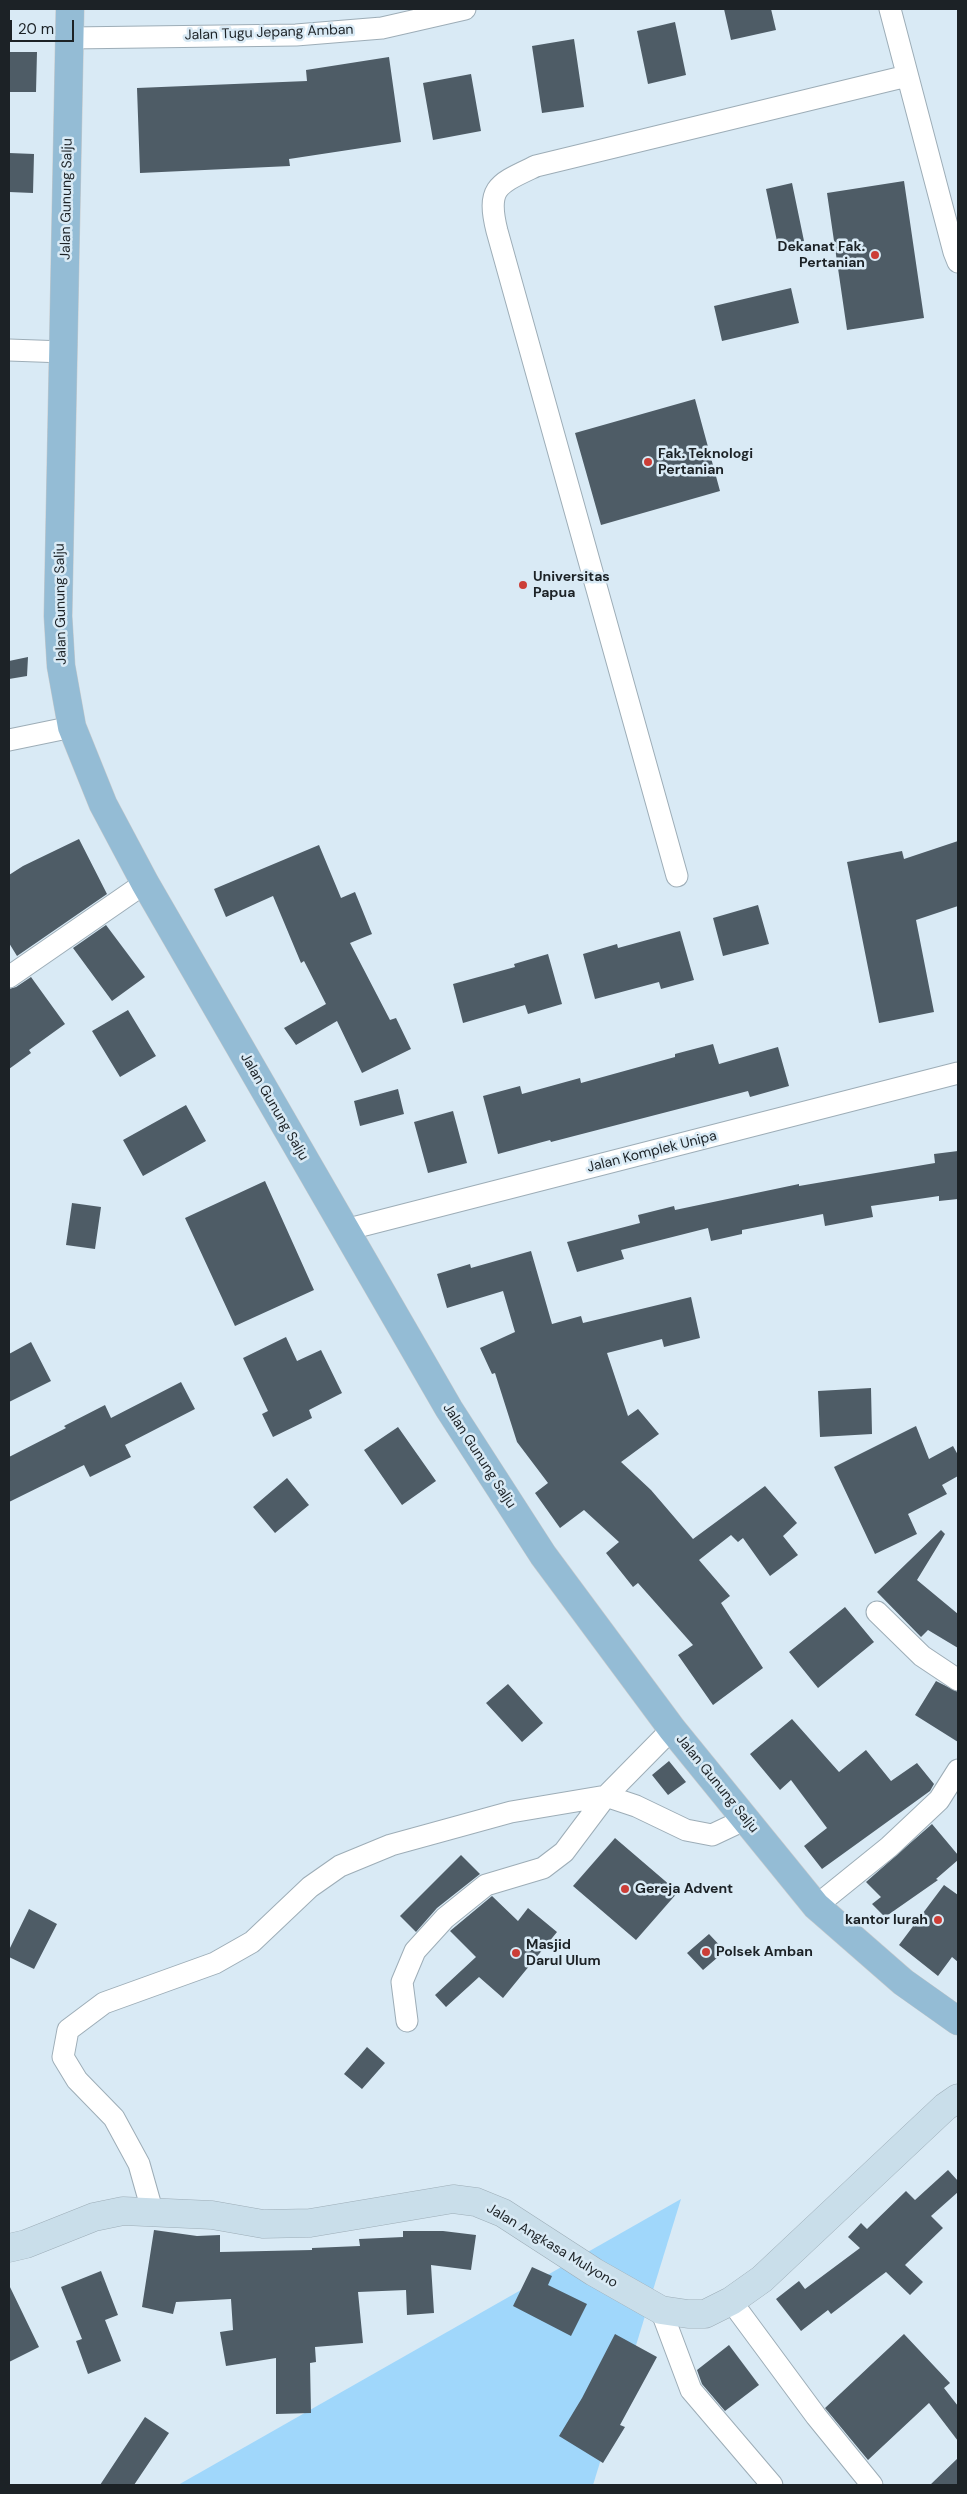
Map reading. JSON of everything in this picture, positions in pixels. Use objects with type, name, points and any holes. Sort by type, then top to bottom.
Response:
[{"type":"main road","name":"Jalan Gunung Salju","points":[[70,9],[58,616],[61,666],[72,727],[103,804],[145,884],[449,1409],[543,1555],[672,1729],[816,1906],[903,1982],[958,2021]]},
{"type":"main road","name":"Jalan Angkasa Mulyono","points":[[9,2248],[26,2244],[94,2217],[123,2210],[152,2210],[212,2215],[264,2224],[310,2223],[454,2199],[476,2202],[503,2213],[594,2272],[661,2310],[688,2314],[705,2314],[731,2302],[762,2279],[945,2107],[958,2098]]},
{"type":"street","name":"Jalan Tugu Jepang Amban","points":[[70,38],[296,36],[382,28],[465,9]]},
{"type":"street","points":[[890,9],[907,76],[950,200],[958,262]]},
{"type":"street","points":[[677,876],[497,232],[492,210],[492,198],[498,189],[510,178],[536,166],[907,76]]},
{"type":"street","points":[[9,350],[64,352]]},
{"type":"street","points":[[9,740],[72,727]]},
{"type":"street","points":[[9,977],[145,884]]},
{"type":"street","name":"Jalan Komplek Unipa","points":[[345,1230],[958,1073]]},
{"type":"street","points":[[877,1612],[922,1656],[958,1680]]},
{"type":"street","points":[[406,2021],[402,1982],[415,1951],[445,1918],[486,1885],[543,1868],[564,1852],[606,1796],[672,1729]]},
{"type":"street","points":[[816,1906],[889,1847],[939,1800],[958,1770]]},
{"type":"street","points":[[152,2210],[139,2164],[114,2118],[77,2080],[64,2057],[68,2030],[104,2003],[215,1964],[252,1942],[310,1887],[340,1866],[391,1845],[511,1812],[606,1796],[644,1809],[686,1830],[712,1835],[746,1819]]},
{"type":"street","points":[[731,2302],[816,2416],[872,2485]]},
{"type":"street","points":[[661,2310],[691,2390],[772,2485]]},
{"type":"shaded area","points":[[681,2199],[593,2485],[178,2485]]},
{"type":"building","points":[[724,9],[771,9],[776,30],[731,40]]},
{"type":"building","points":[[675,22],[686,75],[648,84],[637,31]]},
{"type":"building","points":[[574,39],[584,107],[542,113],[532,46]]},
{"type":"building","points":[[9,52],[37,52],[36,92],[9,92]]},
{"type":"building","points":[[389,57],[401,142],[289,159],[290,166],[140,173],[137,88],[307,81],[306,70]]},
{"type":"building","points":[[471,74],[481,131],[433,140],[423,83]]},
{"type":"building","points":[[9,153],[34,154],[33,193],[9,192]]},
{"type":"building","name":"Dekanat Fak. Pertanian","points":[[904,181],[924,318],[847,330],[827,193]]},
{"type":"building","points":[[792,183],[804,241],[778,246],[766,189]]},
{"type":"building","points":[[791,288],[799,323],[722,341],[714,306]]},
{"type":"building","name":"Fak. Teknologi Pertanian","points":[[695,399],[720,491],[601,525],[575,433]]},
{"type":"building","points":[[28,657],[27,676],[9,679],[9,661]]},
{"type":"building","points":[[79,839],[107,894],[17,956],[9,943],[9,875],[23,866]]},
{"type":"building","points":[[958,841],[958,906],[916,920],[934,1012],[879,1023],[847,862],[902,851],[904,859]]},
{"type":"building","points":[[319,845],[341,898],[355,892],[372,934],[350,943],[390,1020],[396,1018],[411,1049],[362,1073],[337,1021],[296,1045],[284,1028],[326,1004],[304,961],[301,963],[273,896],[226,917],[214,889]]},
{"type":"building","points":[[758,905],[769,944],[723,956],[713,918]]},
{"type":"building","points":[[106,925],[145,977],[112,1001],[73,948]]},
{"type":"building","points":[[680,931],[694,980],[661,989],[659,982],[595,999],[583,954],[617,944],[618,948]]},
{"type":"building","points":[[548,954],[562,1004],[528,1014],[525,1005],[463,1023],[453,984],[515,967],[514,964]]},
{"type":"building","points":[[31,977],[65,1024],[29,1050],[31,1053],[9,1069],[9,989],[16,987]]},
{"type":"building","points":[[128,1010],[156,1056],[120,1077],[92,1031]]},
{"type":"building","points":[[713,1044],[719,1064],[778,1047],[789,1086],[750,1097],[748,1091],[498,1154],[483,1096],[520,1086],[522,1094],[580,1078],[581,1083],[675,1057],[675,1054]]},
{"type":"building","points":[[398,1089],[404,1114],[360,1126],[354,1101]]},
{"type":"building","points":[[186,1105],[206,1141],[143,1176],[123,1140]]},
{"type":"building","points":[[453,1111],[467,1163],[428,1173],[414,1122]]},
{"type":"building","points":[[958,1151],[958,1199],[939,1201],[939,1196],[871,1206],[873,1217],[825,1226],[823,1214],[742,1230],[742,1234],[711,1241],[708,1228],[621,1250],[624,1259],[577,1272],[567,1242],[640,1223],[638,1215],[674,1206],[675,1210],[799,1184],[799,1186],[935,1163],[934,1154]]},
{"type":"building","points":[[265,1181],[314,1290],[235,1326],[185,1218]]},
{"type":"building","points":[[72,1203],[101,1207],[95,1249],[66,1245]]},
{"type":"building","points":[[531,1251],[552,1324],[581,1316],[583,1323],[691,1297],[700,1338],[664,1347],[662,1339],[607,1353],[628,1416],[638,1409],[659,1434],[621,1462],[651,1490],[693,1539],[765,1486],[797,1523],[783,1536],[798,1555],[770,1576],[743,1538],[738,1542],[731,1535],[699,1560],[730,1596],[721,1603],[763,1668],[713,1705],[678,1655],[693,1645],[638,1583],[633,1587],[606,1553],[619,1542],[584,1510],[560,1528],[535,1493],[548,1483],[517,1442],[495,1373],[492,1374],[480,1348],[515,1332],[503,1291],[447,1308],[437,1274],[470,1264],[471,1268]]},
{"type":"building","points":[[286,1337],[297,1361],[321,1350],[342,1393],[309,1410],[312,1418],[273,1437],[262,1414],[268,1411],[243,1358]]},
{"type":"building","points":[[31,1342],[51,1381],[9,1402],[9,1354]]},
{"type":"building","points":[[181,1382],[195,1409],[125,1445],[131,1457],[90,1477],[84,1465],[9,1502],[9,1457],[66,1428],[64,1426],[105,1405],[111,1418]]},
{"type":"building","points":[[871,1388],[872,1434],[820,1437],[818,1391]]},
{"type":"building","points":[[916,1426],[929,1459],[953,1446],[958,1455],[958,1476],[942,1485],[947,1494],[908,1514],[917,1534],[875,1554],[834,1467]]},
{"type":"building","points":[[398,1427],[436,1481],[402,1505],[364,1450]]},
{"type":"building","points":[[287,1478],[309,1505],[275,1533],[253,1507]]},
{"type":"building","points":[[941,1530],[945,1534],[917,1580],[958,1614],[958,1648],[928,1630],[921,1637],[877,1592]]},
{"type":"building","points":[[845,1607],[874,1642],[818,1688],[789,1652]]},
{"type":"building","points":[[936,1681],[958,1692],[958,1742],[915,1715]]},
{"type":"building","points":[[508,1684],[543,1723],[522,1742],[486,1703]]},
{"type":"building","points":[[792,1719],[839,1772],[866,1750],[891,1781],[917,1763],[934,1784],[930,1791],[822,1869],[804,1846],[827,1828],[791,1780],[780,1790],[750,1754]]},
{"type":"building","points":[[669,1761],[686,1782],[668,1795],[652,1775]]},
{"type":"building","points":[[932,1824],[958,1855],[958,1860],[936,1879],[938,1880],[885,1917],[872,1904],[881,1897],[866,1882]]},
{"type":"building","name":"Gereja Advent","points":[[615,1838],[678,1892],[636,1940],[573,1886]]},
{"type":"building","points":[[461,1855],[480,1874],[437,1908],[416,1932],[400,1916]]},
{"type":"building","name":"kantor lurah","points":[[944,1885],[958,1895],[958,1962],[952,1957],[938,1976],[899,1945]]},
{"type":"building","points":[[492,1896],[518,1921],[528,1908],[557,1932],[503,1998],[479,1977],[446,2007],[435,1995],[476,1957],[450,1931]]},
{"type":"building","points":[[29,1909],[57,1924],[34,1969],[9,1957],[9,1950]]},
{"type":"building","name":"Polsek Amban","points":[[709,1934],[725,1951],[703,1970],[687,1953]]},
{"type":"building","points":[[367,2047],[385,2063],[362,2089],[344,2074]]},
{"type":"building","points":[[948,2170],[958,2181],[958,2192],[931,2216],[943,2228],[905,2265],[923,2282],[910,2295],[886,2272],[831,2314],[828,2310],[801,2331],[776,2299],[799,2281],[805,2289],[860,2248],[848,2237],[861,2223],[867,2229],[906,2191],[915,2200]]},
{"type":"building","points":[[154,2230],[197,2236],[220,2235],[220,2252],[312,2250],[312,2248],[360,2246],[359,2239],[403,2237],[403,2231],[443,2231],[476,2235],[471,2270],[431,2265],[434,2313],[407,2315],[406,2290],[358,2292],[363,2343],[315,2347],[316,2362],[310,2363],[311,2413],[276,2414],[276,2358],[226,2366],[220,2332],[233,2330],[231,2299],[176,2302],[173,2314],[142,2307]]},
{"type":"building","points":[[532,2267],[552,2276],[548,2285],[587,2304],[571,2336],[513,2306]]},
{"type":"building","points":[[101,2271],[118,2315],[105,2320],[121,2361],[88,2374],[76,2341],[82,2339],[61,2287]]},
{"type":"building","points":[[9,2285],[39,2347],[9,2362]]},
{"type":"building","points":[[615,2334],[657,2357],[620,2425],[625,2427],[603,2463],[559,2436],[582,2398]]},
{"type":"building","points":[[904,2334],[950,2383],[944,2388],[958,2406],[958,2441],[929,2403],[868,2460],[825,2408]]},
{"type":"building","points":[[729,2345],[759,2385],[725,2411],[702,2384],[697,2370]]},
{"type":"building","points":[[145,2417],[169,2433],[134,2485],[100,2485]]},
{"type":"building","points":[[958,2458],[958,2485],[930,2485]]},
{"type":"place","name":"Dekanat Fak. Pertanian","points":[[875,255]]},
{"type":"place","name":"Fak. Teknologi Pertanian","points":[[648,462]]},
{"type":"place","name":"Universitas Papua","points":[[523,585]]},
{"type":"place","name":"Gereja Advent","points":[[625,1889]]},
{"type":"place","name":"kantor lurah","points":[[938,1920]]},
{"type":"place","name":"Polsek Amban","points":[[706,1952]]},
{"type":"place","name":"Masjid Darul Ulum","points":[[516,1953]]}]
